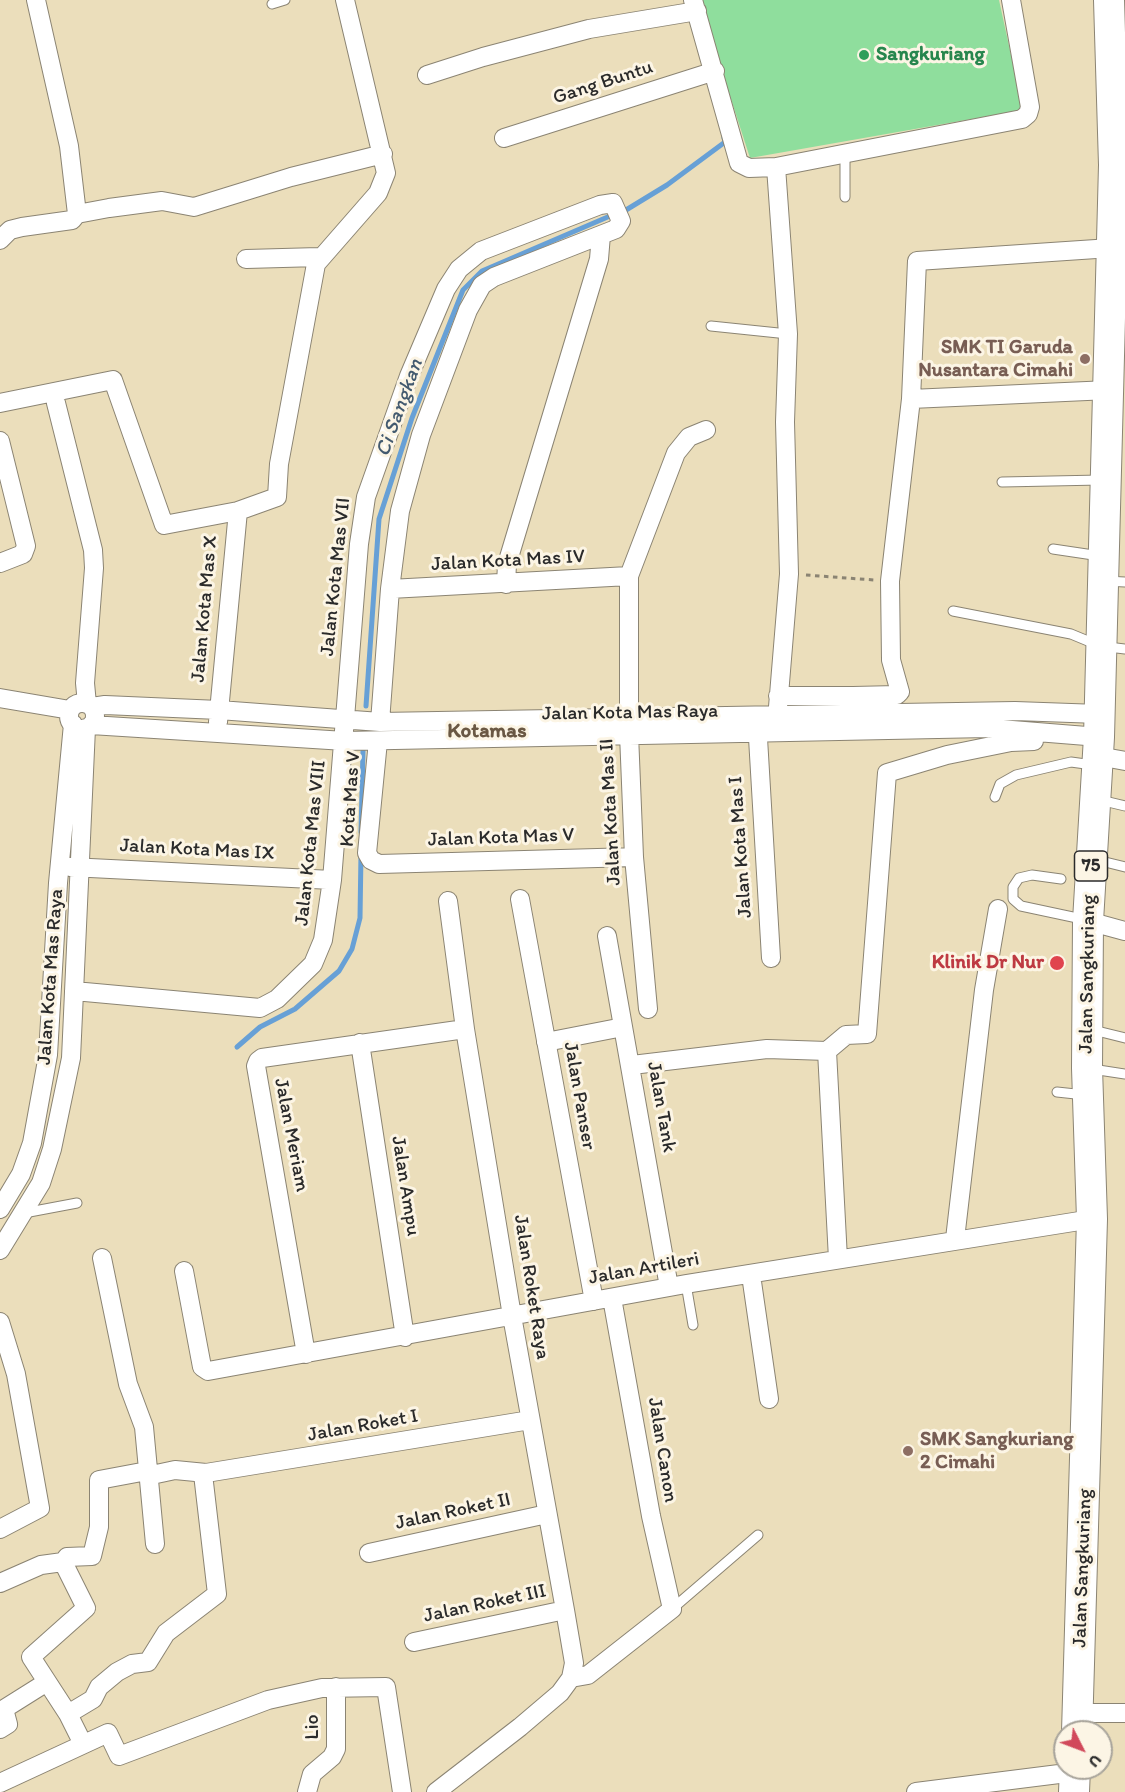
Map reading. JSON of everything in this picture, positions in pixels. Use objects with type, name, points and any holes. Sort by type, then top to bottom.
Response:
[{"type":"main road","name":"Jalan Sangkuriang","points":[[1078,1720],[1092,1219],[1087,1082],[1088,921],[1095,799],[1112,647],[1107,480],[1113,390],[1119,165],[1109,0]]},
{"type":"street","points":[[36,0],[69,146],[77,214]]},
{"type":"street","points":[[0,403],[113,380],[161,523],[168,525],[238,511],[273,500],[279,493],[279,465],[310,293],[319,257],[378,193],[386,173],[345,0]]},
{"type":"street","points":[[427,75],[483,57],[589,29],[695,5],[739,163],[749,168],[776,167],[1022,119],[1028,114],[1030,107],[1011,0]]},
{"type":"street","name":"Gang Buntu","points":[[504,138],[715,71]]},
{"type":"street","points":[[0,240],[10,230],[72,220],[77,214],[162,201],[194,207],[291,177],[383,154]]},
{"type":"street","points":[[776,167],[788,334],[785,422],[789,574],[778,696],[779,715]]},
{"type":"street","name":"Jalan Kota Mas VII","points":[[346,720],[357,563],[366,497],[387,432],[446,289],[459,269],[481,251],[608,202],[615,206],[620,226],[601,235]]},
{"type":"street","points":[[778,696],[897,695],[900,692],[891,660],[890,581],[911,399],[917,261],[1116,234]]},
{"type":"street","points":[[380,722],[390,589],[400,511],[421,435],[468,310],[482,285],[494,278],[601,235],[599,259],[507,564],[506,584]]},
{"type":"street","points":[[246,259],[319,257]]},
{"type":"street","points":[[911,399],[1113,390]]},
{"type":"street","points":[[0,698],[48,705],[81,715],[94,568],[93,550],[56,404]]},
{"type":"street","points":[[629,576],[676,453],[689,437],[706,430]]},
{"type":"street","points":[[0,441],[26,546],[23,554],[0,563]]},
{"type":"street","name":"Jalan Kota Mas X","points":[[217,732],[238,511]]},
{"type":"street","name":"Jalan Kota Mas IV","points":[[390,589],[629,576]]},
{"type":"street","name":"Jalan Kota Mas II","points":[[629,576],[629,725],[634,857],[648,1009]]},
{"type":"street","name":"Jalan Kota Mas Raya","points":[[81,715],[105,705],[219,710],[380,722],[629,725],[988,720]]},
{"type":"street","name":"Jalan Kota Mas Raya","points":[[81,715],[217,732],[345,741],[378,741],[629,725]]},
{"type":"street","name":"Jalan Kota Mas Raya","points":[[0,1209],[21,1174],[33,1143],[48,1055],[59,867],[81,715]]},
{"type":"street","name":"Jalan Kota Mas Raya","points":[[0,1250],[41,1183],[52,1149],[71,1058],[81,867],[81,715]]},
{"type":"street","name":"Jalan Kota Mas Raya","points":[[757,724],[779,715],[988,720],[1102,747]]},
{"type":"street","name":"Jalan Kota Mas VIII","points":[[74,991],[260,1008],[277,999],[313,964],[323,940],[332,880],[346,720]]},
{"type":"street","name":"Jalan Kota Mas I","points":[[757,724],[771,957]]},
{"type":"street","points":[[632,1065],[767,1049],[827,1051],[846,1035],[867,1034],[887,773],[947,755],[1011,742],[1044,740],[1102,747]]},
{"type":"street","name":"Kota Mas V","points":[[370,860],[367,853],[378,741]]},
{"type":"street","name":"Jalan Kota Mas V","points":[[370,860],[379,864],[634,857]]},
{"type":"street","name":"Jalan Kota Mas IX","points":[[59,867],[332,880]]},
{"type":"street","name":"Jalan Panser","points":[[520,899],[594,1301]]},
{"type":"street","name":"Jalan Roket Raya","points":[[448,901],[465,1029],[512,1316],[566,1610],[574,1663],[571,1678]]},
{"type":"street","points":[[955,1239],[984,990],[998,909]]},
{"type":"street","points":[[1088,921],[1125,931]]},
{"type":"street","name":"Jalan Tank","points":[[607,936],[623,1027],[677,1286]]},
{"type":"street","points":[[546,1042],[623,1027]]},
{"type":"street","name":"Jalan Meriam","points":[[306,1354],[256,1066],[262,1058],[465,1029]]},
{"type":"street","name":"Jalan Ampu","points":[[360,1043],[405,1337]]},
{"type":"street","points":[[827,1051],[838,1259]]},
{"type":"street","name":"Jalan Artileri","points":[[184,1270],[202,1367],[206,1370],[405,1337],[677,1286],[955,1239],[1092,1219]]},
{"type":"street","points":[[102,1258],[128,1384],[144,1427],[155,1544]]},
{"type":"street","points":[[751,1275],[769,1399]]},
{"type":"street","name":"Jalan Canon","points":[[612,1298],[651,1516],[672,1609]]},
{"type":"street","points":[[0,1322],[16,1374],[40,1508],[0,1529]]},
{"type":"street","name":"Jalan Roket I","points":[[63,1562],[67,1557],[92,1556],[99,1527],[99,1480],[175,1470],[203,1474],[530,1420]]},
{"type":"street","points":[[68,1714],[93,1699],[99,1687],[117,1672],[132,1664],[148,1662],[166,1633],[217,1594],[203,1474]]},
{"type":"street","name":"Jalan Roket II","points":[[369,1553],[548,1514]]},
{"type":"street","points":[[0,1583],[41,1565],[63,1562],[86,1608],[30,1657],[68,1714],[83,1744]]},
{"type":"street","points":[[436,1792],[520,1727],[560,1693],[571,1678],[588,1675],[672,1609]]},
{"type":"street","name":"Jalan Roket III","points":[[414,1642],[566,1610]]},
{"type":"street","points":[[0,1729],[9,1724],[4,1709],[47,1682]]},
{"type":"street","points":[[0,1783],[108,1733],[118,1756],[268,1700],[336,1686],[387,1688],[402,1792]]},
{"type":"street","name":"Lio","points":[[308,1792],[312,1774],[332,1757],[336,1749],[336,1686]]},
{"type":"street","points":[[1092,1720],[1125,1713]]},
{"type":"street","points":[[916,1792],[1053,1779]]},
{"type":"lane","points":[[272,4],[285,0]]},
{"type":"lane","points":[[845,153],[845,196]]},
{"type":"lane","points":[[711,326],[788,334]]},
{"type":"lane","points":[[1002,482],[1107,480]]},
{"type":"lane","points":[[1053,549],[1111,573]]},
{"type":"lane","points":[[953,611],[1071,634],[1112,647]]},
{"type":"lane","points":[[995,797],[1000,784],[1016,775],[1071,762],[1102,747]]},
{"type":"lane","points":[[1095,799],[1125,806]]},
{"type":"lane","points":[[1091,858],[1125,867]]},
{"type":"lane","points":[[1061,879],[1032,875],[1019,878],[1013,887],[1013,899],[1021,906],[1088,921]]},
{"type":"lane","points":[[1087,1029],[1125,1038]]},
{"type":"lane","points":[[1057,1092],[1087,1082],[1125,1074]]},
{"type":"lane","points":[[24,1213],[77,1203]]},
{"type":"lane","points":[[677,1286],[693,1325]]},
{"type":"lane","points":[[672,1609],[758,1535]]},
{"type":"path","points":[[789,574],[890,581]]},
{"type":"green space","name":"Sangkuriang","points":[[699,0],[999,0],[1023,110],[750,158]]},
{"type":"waterway","name":"Ci Sangkan","points":[[626,210],[667,185],[725,142],[724,138]]},
{"type":"waterway","name":"Ci Sangkan","points":[[366,706],[379,519],[412,418],[463,290],[482,271],[610,216]]},
{"type":"waterway","name":"Ci Sangkan","points":[[361,832],[363,751]]},
{"type":"waterway","name":"Ci Sangkan","points":[[237,1047],[260,1027],[295,1009],[339,971],[352,949],[360,918],[361,853]]},
{"type":"place","name":"Sangkuriang","points":[[864,55]]},
{"type":"place","name":"SMK TI Garuda Nusantara Cimahi","points":[[1085,359]]},
{"type":"place","name":"Klinik Dr Nur","points":[[1057,963]]},
{"type":"place","name":"SMK Sangkuriang 2 Cimahi","points":[[908,1451]]},
{"type":"district","name":"Kotamas","points":[[487,732]]}]
